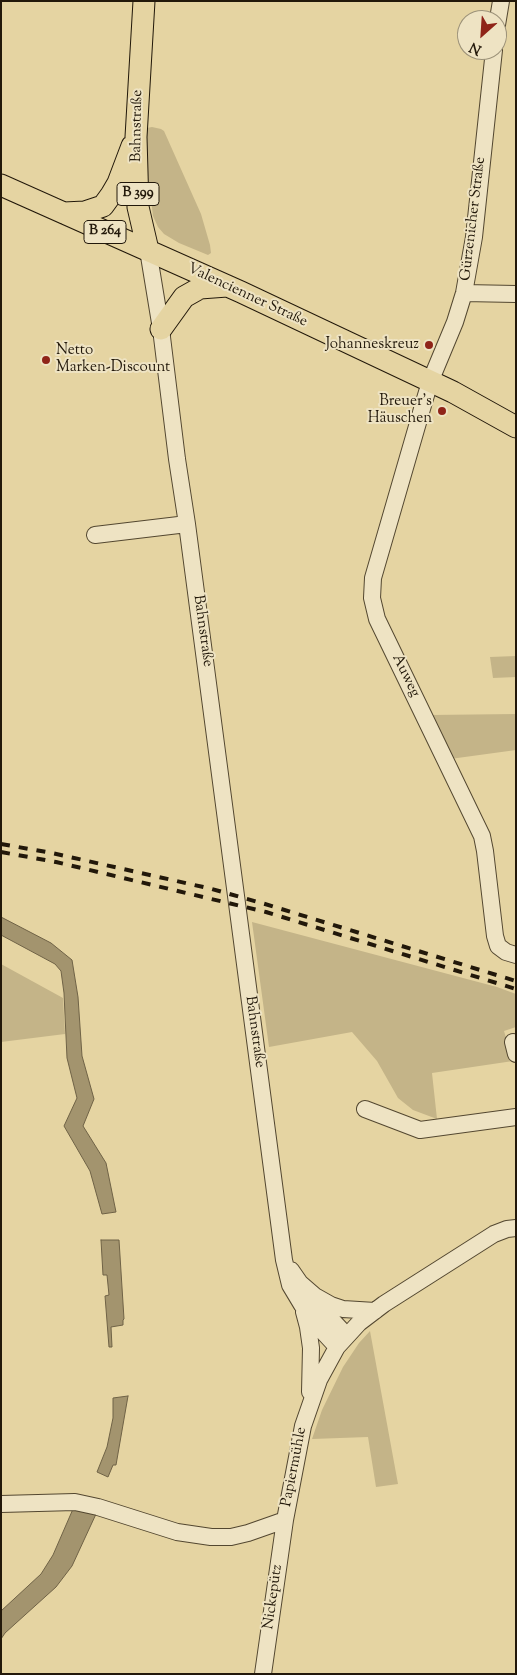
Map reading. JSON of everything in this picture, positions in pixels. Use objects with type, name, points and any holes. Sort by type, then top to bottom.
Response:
[{"type":"main road","name":"Bahnstraße","points":[[144,1],[136,137],[138,207],[148,250]]},
{"type":"main road","points":[[64,213],[85,212],[103,206],[118,183],[136,137]]},
{"type":"main road","name":"Valencienner Straße","points":[[1,185],[227,286],[453,392],[516,427]]},
{"type":"main road","points":[[162,329],[184,297],[200,288],[227,286]]},
{"type":"street","name":"Gürzenicher Straße","points":[[430,382],[455,322],[464,293],[474,237],[493,60]]},
{"type":"street","name":"Bahnstraße","points":[[148,250],[162,329],[177,458],[188,524],[284,1260],[290,1285],[312,1321],[342,1342]]},
{"type":"street","points":[[464,293],[516,294]]},
{"type":"street","name":"Auweg","points":[[430,382],[372,578],[372,598],[377,619],[482,836],[495,936],[498,946],[506,952],[516,955]]},
{"type":"street","points":[[95,535],[188,524]]},
{"type":"street","points":[[365,1109],[420,1130],[516,1116]]},
{"type":"street","name":"Papiermühle","points":[[1,1504],[75,1502],[98,1507],[177,1532],[211,1537],[231,1537],[285,1520],[295,1458],[310,1402],[326,1366],[342,1342],[375,1311],[494,1234],[516,1228]]},
{"type":"street","name":"Bahnstraße","points":[[284,1260],[342,1342]]},
{"type":"street","name":"Bahnstraße","points":[[300,1283],[315,1296],[330,1305],[375,1311]]},
{"type":"street","name":"Bahnstraße","points":[[302,1305],[311,1348],[310,1402]]},
{"type":"street","name":"Nickepütz","points":[[263,1674],[285,1520]]},
{"type":"shaded area","points":[[152,127],[164,131],[201,214],[210,245],[211,253],[208,255],[179,243],[164,234],[153,216],[143,132],[147,128]]},
{"type":"shaded area","points":[[516,656],[516,677],[493,678],[490,657]]},
{"type":"shaded area","points":[[516,714],[516,750],[450,759],[430,715]]},
{"type":"shaded area","points":[[1,917],[51,943],[72,960],[78,997],[82,1056],[94,1099],[83,1126],[106,1163],[116,1212],[102,1214],[90,1171],[64,1126],[77,1098],[67,1058],[61,971],[55,964],[1,935]]},
{"type":"shaded area","points":[[252,922],[497,987],[516,994],[516,1027],[504,1031],[513,1061],[432,1073],[437,1119],[413,1110],[398,1098],[377,1061],[352,1032],[269,1047]]},
{"type":"shaded area","points":[[1,964],[63,998],[65,1034],[1,1042]]},
{"type":"shaded area","points":[[101,1240],[119,1240],[124,1319],[123,1325],[111,1327],[112,1347],[109,1347],[105,1296],[109,1295],[107,1275],[103,1275]]},
{"type":"shaded area","points":[[370,1331],[398,1484],[376,1487],[368,1437],[312,1439],[322,1410],[343,1367],[359,1343]]},
{"type":"shaded area","points":[[128,1396],[116,1465],[113,1465],[108,1477],[97,1472],[107,1447],[113,1418],[113,1398]]},
{"type":"shaded area","points":[[73,1509],[96,1514],[72,1566],[56,1587],[5,1633],[1,1639],[1,1611],[41,1574],[53,1555]]},
{"type":"railway","points":[[1,844],[52,853],[212,889],[516,981]]},
{"type":"railway","points":[[1,852],[56,862],[266,912],[516,989]]},
{"type":"place","name":"Johanneskreuz","points":[[429,345]]},
{"type":"place","name":"Netto Marken-Discount","points":[[46,360]]},
{"type":"place","name":"Breuer's Häuschen","points":[[442,411]]}]
